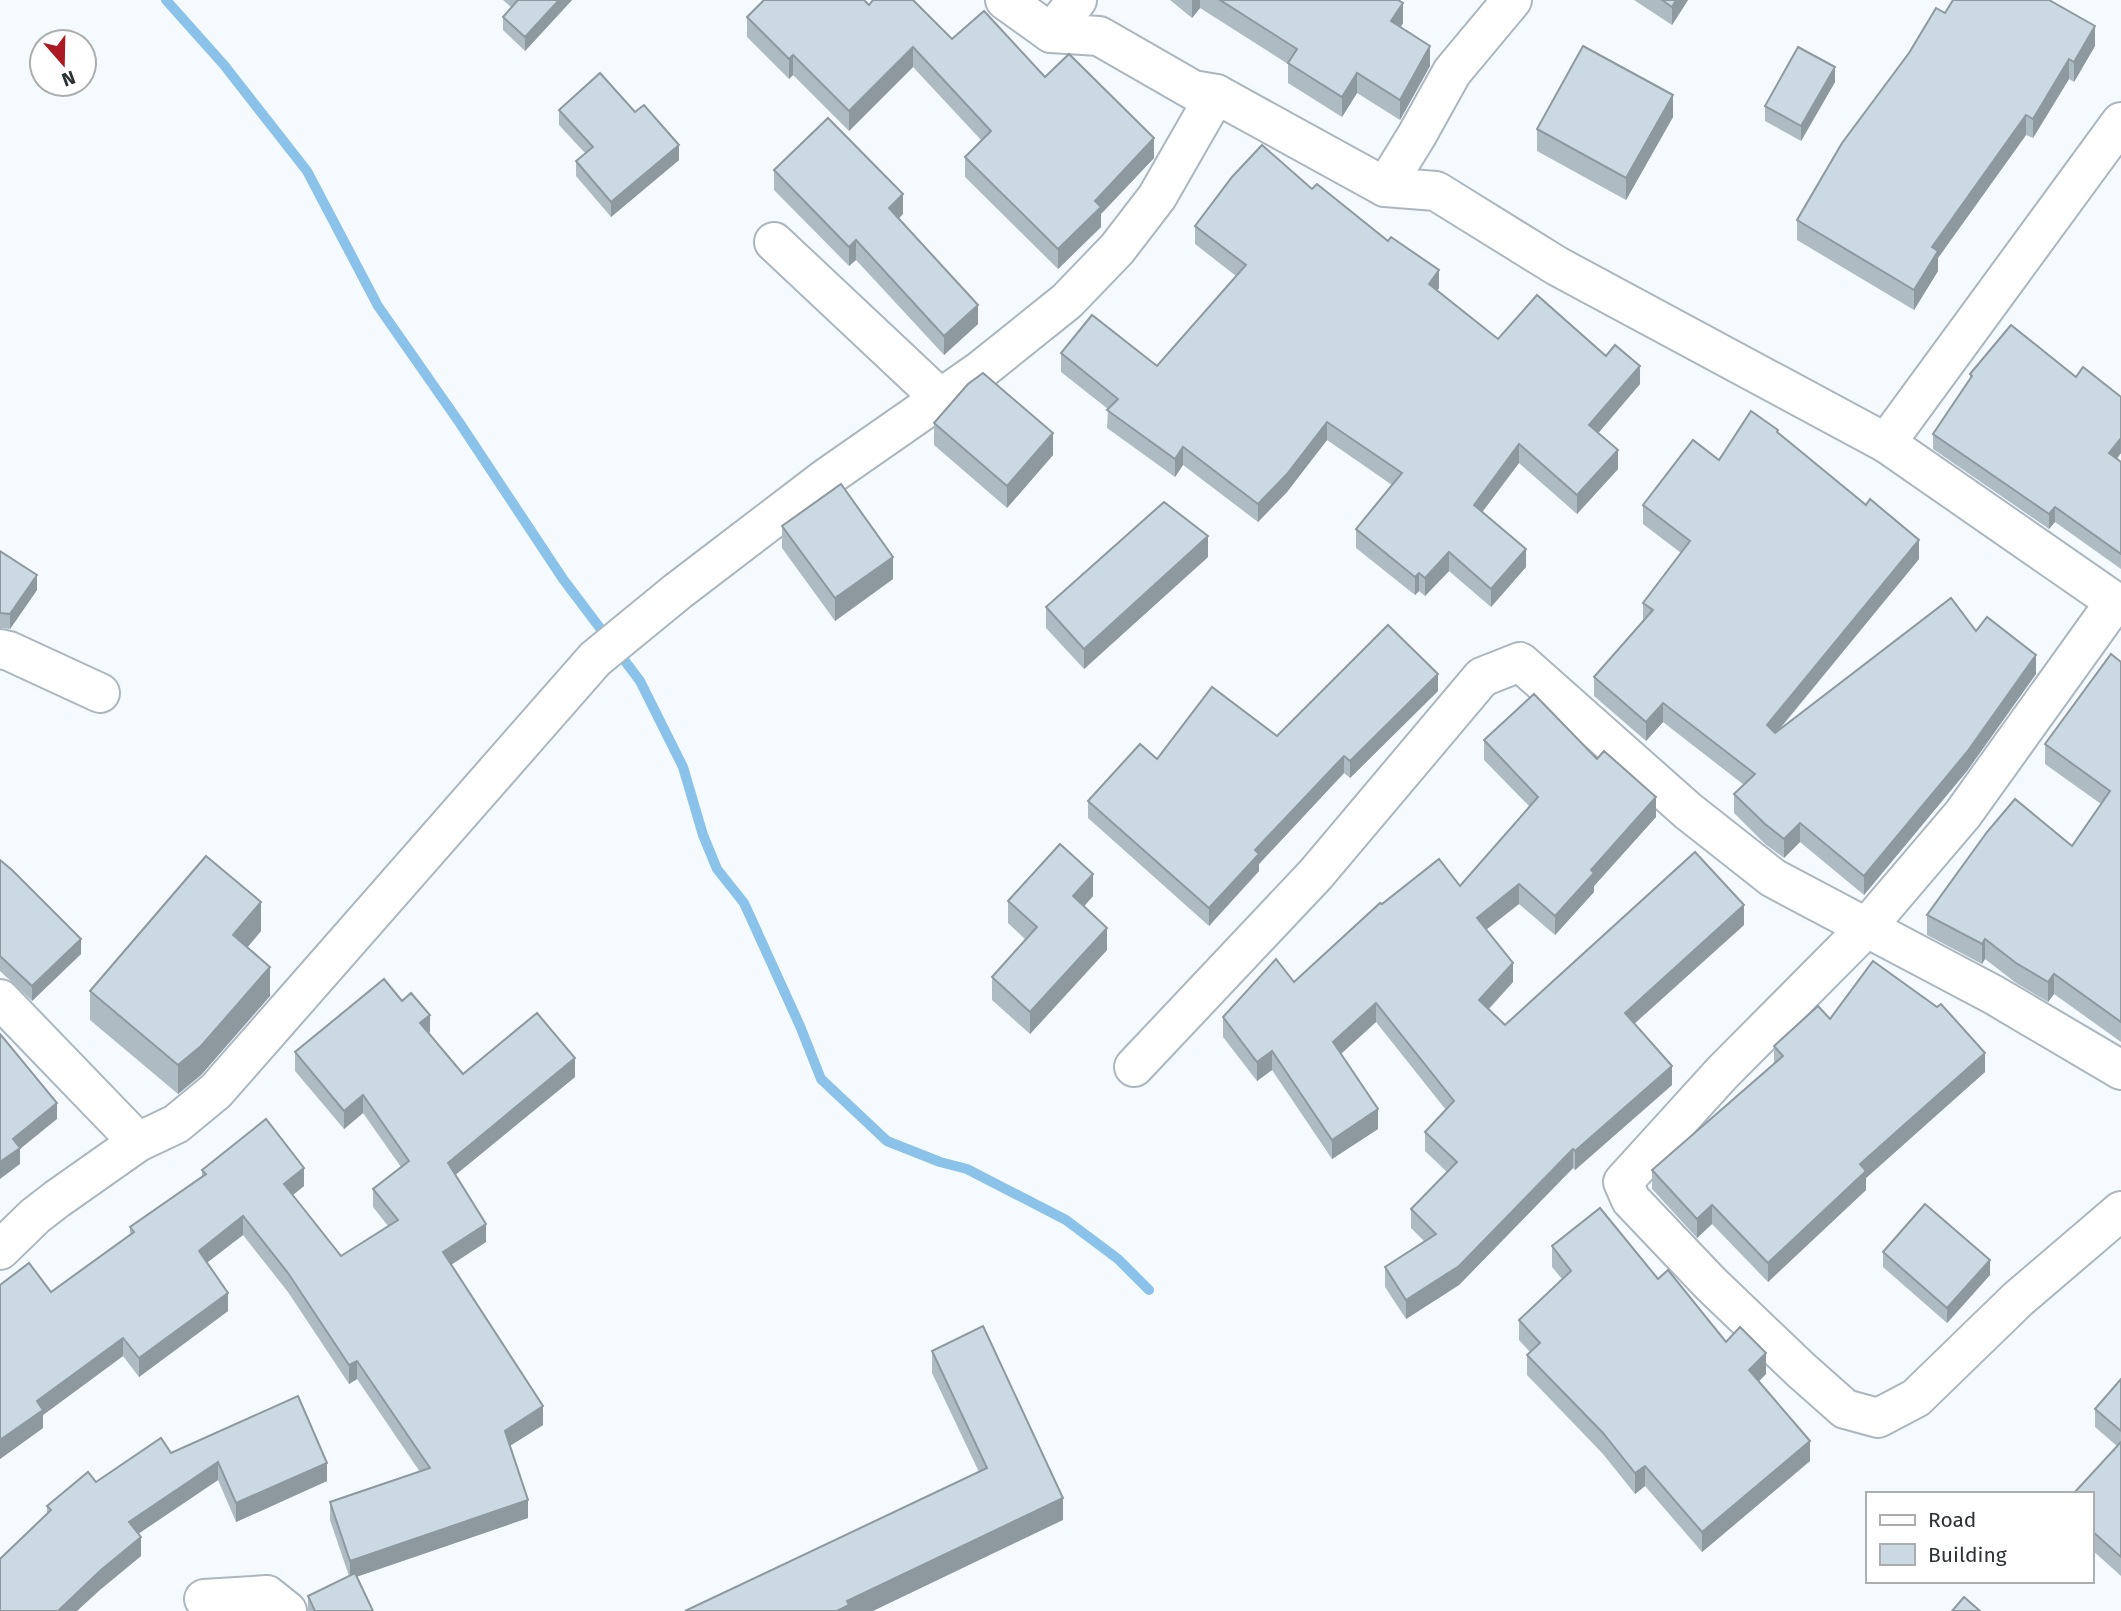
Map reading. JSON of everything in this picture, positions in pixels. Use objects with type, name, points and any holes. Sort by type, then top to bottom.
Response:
[{"type":"street","points":[[1005,0],[1051,33],[1099,36],[1192,90],[1216,94],[1385,187],[1436,191],[1557,266],[1886,443],[2118,604],[1963,814],[1867,928],[1722,1073],[1623,1182],[1630,1200],[1710,1284],[1801,1370],[1845,1409],[1878,1418],[1916,1398],[2018,1299],[2121,1211]]},
{"type":"street","points":[[1051,33],[1077,0]]},
{"type":"street","points":[[1385,187],[1452,72],[1512,0]]},
{"type":"street","points":[[0,1250],[46,1208],[138,1142],[176,1124],[216,1091],[594,659],[826,478],[981,370],[1067,301],[1117,249],[1157,197],[1216,94]]},
{"type":"street","points":[[1886,443],[2121,122]]},
{"type":"street","points":[[774,242],[940,398]]},
{"type":"street","points":[[0,649],[100,693]]},
{"type":"street","points":[[1134,1067],[1316,874],[1482,677],[1520,662],[1688,811],[1773,878],[1994,995],[2121,1070]]},
{"type":"street","points":[[0,999],[138,1142]]},
{"type":"street","points":[[204,1599],[267,1595],[287,1611]]},
{"type":"building","points":[[518,0],[559,0],[525,37],[503,17]]},
{"type":"building","points":[[764,0],[864,0],[869,5],[873,0],[913,0],[952,39],[984,11],[1045,77],[1069,54],[1154,138],[1095,201],[1101,207],[1058,249],[965,157],[991,131],[913,47],[849,111],[793,55],[789,59],[747,17]]},
{"type":"building","points":[[1220,0],[1398,0],[1403,3],[1391,21],[1430,46],[1400,100],[1357,73],[1342,97],[1288,63],[1297,49]]},
{"type":"building","points":[[1662,0],[1676,0],[1672,7]]},
{"type":"building","points":[[1953,0],[2049,0],[2095,26],[2074,62],[2069,59],[2033,119],[2026,115],[1932,247],[1938,251],[1914,290],[1797,220],[1842,143],[1909,53],[1936,8],[1945,13]]},
{"type":"building","points":[[1583,46],[1673,95],[1626,178],[1537,129]]},
{"type":"building","points":[[1798,47],[1835,67],[1801,126],[1765,106]]},
{"type":"building","points":[[600,73],[635,112],[644,105],[679,145],[611,202],[576,161],[593,147],[559,110]]},
{"type":"building","points":[[828,118],[903,194],[889,208],[978,305],[944,336],[856,240],[849,247],[774,170]]},
{"type":"building","points":[[1262,145],[1312,189],[1317,184],[1388,241],[1391,237],[1439,270],[1429,284],[1498,339],[1537,295],[1606,356],[1615,345],[1640,366],[1589,425],[1618,450],[1577,495],[1519,444],[1474,505],[1526,549],[1491,589],[1449,552],[1425,578],[1419,573],[1415,577],[1356,529],[1402,473],[1327,422],[1287,474],[1258,504],[1183,447],[1175,459],[1107,410],[1118,399],[1061,353],[1092,315],[1157,366],[1246,265],[1195,226],[1232,177]]},
{"type":"building","points":[[2011,325],[2076,377],[2083,367],[2121,397],[2121,438],[2109,453],[2121,462],[2121,554],[2055,507],[2049,514],[1933,434],[1972,376],[1970,374]]},
{"type":"building","points":[[983,373],[1053,433],[1007,486],[934,423],[968,384]]},
{"type":"building","points":[[1751,411],[1778,430],[1777,432],[1866,505],[1870,499],[1919,540],[1767,725],[1775,733],[1951,598],[1976,631],[1987,617],[2036,655],[1967,752],[1864,876],[1800,823],[1784,839],[1765,824],[1734,794],[1755,774],[1663,703],[1646,722],[1594,677],[1653,610],[1643,603],[1690,541],[1643,505],[1693,440],[1719,460]]},
{"type":"building","points":[[841,484],[893,557],[835,598],[782,526]]},
{"type":"building","points":[[1164,502],[1208,536],[1084,649],[1046,607]]},
{"type":"building","points":[[0,551],[37,575],[10,614],[0,613]]},
{"type":"building","points":[[1388,625],[1438,674],[1350,761],[1344,756],[1255,850],[1259,854],[1209,908],[1088,801],[1140,744],[1157,759],[1212,687],[1277,736]]},
{"type":"building","points":[[2111,654],[2121,662],[2121,1022],[2054,974],[2048,982],[2016,963],[1985,939],[1982,944],[1927,915],[1987,832],[2015,799],[2072,846],[2110,791],[2045,744]]},
{"type":"building","points":[[1534,694],[1597,759],[1604,751],[1656,797],[1591,870],[1594,873],[1555,916],[1519,884],[1477,918],[1513,963],[1479,1000],[1505,1025],[1695,852],[1744,905],[1625,1013],[1672,1066],[1575,1151],[1573,1149],[1459,1266],[1406,1300],[1385,1267],[1436,1234],[1411,1209],[1457,1162],[1425,1132],[1454,1101],[1376,1003],[1333,1042],[1378,1109],[1332,1140],[1272,1051],[1257,1062],[1223,1017],[1276,959],[1294,982],[1380,903],[1439,859],[1460,886],[1538,797],[1484,740]]},
{"type":"building","points":[[1060,844],[1093,874],[1073,896],[1107,928],[1030,1012],[992,977],[1037,927],[1008,901]]},
{"type":"building","points":[[206,856],[261,902],[233,935],[270,967],[201,1046],[178,1065],[90,991]]},
{"type":"building","points":[[0,860],[81,939],[32,986],[0,956]]},
{"type":"building","points":[[1873,961],[1937,1007],[1941,1004],[1985,1053],[1860,1164],[1866,1171],[1768,1263],[1712,1205],[1697,1219],[1652,1170],[1783,1056],[1774,1046],[1818,1006],[1830,1019]]},
{"type":"building","points":[[384,979],[402,1001],[411,993],[430,1015],[420,1023],[463,1074],[537,1013],[575,1058],[448,1163],[486,1224],[443,1252],[543,1406],[505,1431],[528,1500],[350,1561],[330,1502],[430,1468],[357,1361],[349,1365],[288,1273],[243,1216],[199,1251],[228,1293],[139,1358],[123,1338],[37,1401],[43,1410],[0,1440],[0,1285],[29,1263],[51,1292],[134,1232],[130,1227],[206,1174],[202,1170],[266,1119],[304,1168],[284,1184],[341,1256],[398,1220],[373,1189],[409,1161],[363,1095],[344,1111],[295,1052]]},
{"type":"building","points":[[0,1034],[57,1103],[13,1139],[20,1148],[0,1162]]},
{"type":"building","points":[[1925,1204],[1990,1260],[1947,1308],[1883,1252]]},
{"type":"building","points":[[1600,1208],[1658,1279],[1668,1270],[1726,1342],[1740,1327],[1766,1353],[1749,1370],[1810,1441],[1702,1532],[1645,1466],[1635,1473],[1603,1433],[1527,1355],[1540,1343],[1519,1320],[1571,1271],[1552,1246]]},
{"type":"building","points":[[983,1326],[1063,1498],[847,1601],[849,1605],[837,1611],[685,1611],[987,1468],[932,1351]]},
{"type":"building","points":[[2121,1379],[2121,1431],[2095,1409]]},
{"type":"building","points":[[298,1396],[327,1463],[236,1503],[218,1462],[129,1522],[141,1537],[58,1611],[0,1611],[0,1559],[51,1510],[47,1506],[88,1472],[96,1482],[161,1438],[171,1453]]},
{"type":"building","points":[[2121,1442],[2121,1557],[2093,1532],[2093,1492],[2075,1492]]},
{"type":"building","points":[[355,1573],[373,1611],[315,1611],[308,1596]]},
{"type":"building","points":[[1964,1597],[1980,1611],[1952,1611]]},
{"type":"waterway","points":[[166,0],[224,65],[307,171],[378,306],[563,579],[640,681],[683,767],[703,835],[717,869],[744,903],[821,1079],[887,1141],[940,1162],[967,1169],[1066,1220],[1118,1259],[1149,1290]]}]
